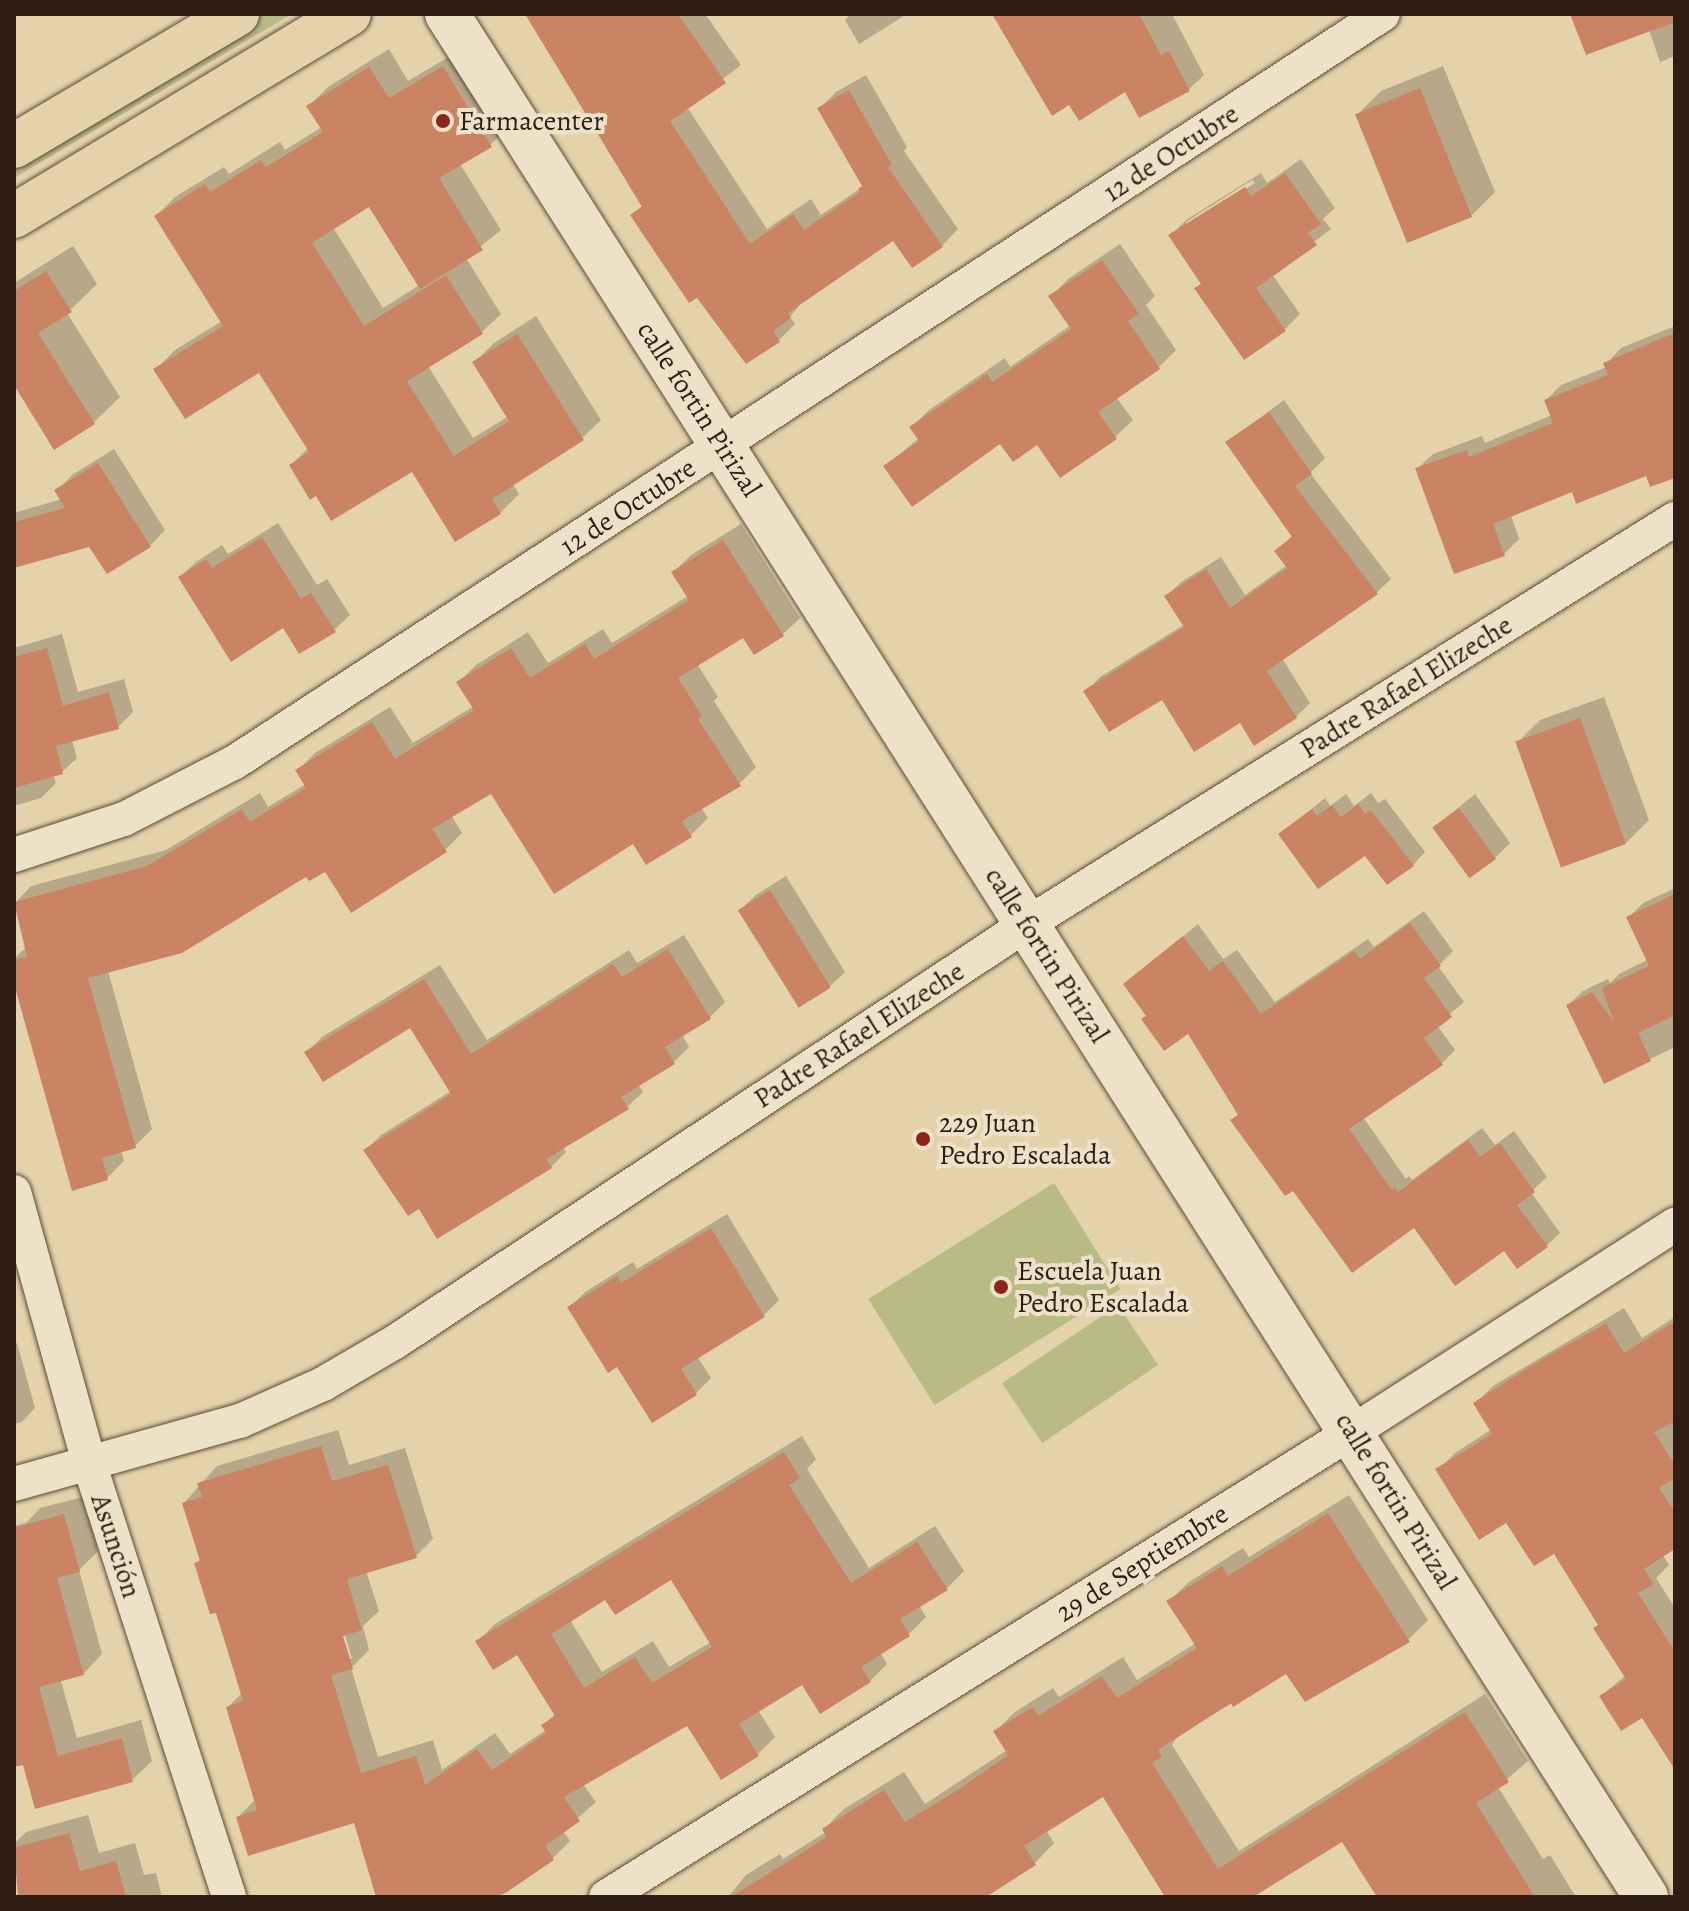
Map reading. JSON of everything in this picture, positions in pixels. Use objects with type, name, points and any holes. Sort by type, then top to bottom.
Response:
[{"type":"main road","points":[[14,146],[237,14]]},
{"type":"main road","points":[[14,216],[349,14]]},
{"type":"street","name":"calle fortin Pirizal","points":[[447,14],[1646,1897]]},
{"type":"street","name":"12 de Octubre","points":[[14,855],[124,819],[235,762],[1383,14]]},
{"type":"street","name":"Padre Rafael Elizeche","points":[[14,1484],[240,1421],[335,1377],[395,1342],[1027,924],[1675,519]]},
{"type":"street","name":"Asunción","points":[[14,1192],[89,1463],[229,1897]]},
{"type":"street","name":"29 de Septiembre","points":[[606,1897],[1352,1432],[1675,1225]]},
{"type":"green space","points":[[264,14],[292,14],[14,178],[14,163]]},
{"type":"green space","points":[[1054,1183],[1120,1289],[935,1405],[868,1299]]},
{"type":"green space","points":[[1118,1305],[1158,1365],[1042,1443],[1002,1383]]},
{"type":"building","points":[[525,14],[678,14],[726,83],[670,121],[750,244],[793,214],[804,230],[860,192],[858,189],[862,186],[817,108],[849,90],[892,165],[888,167],[943,247],[912,268],[893,241],[788,313],[791,318],[773,331],[780,342],[746,364],[697,298],[689,303],[630,215],[642,207]]},
{"type":"building","points":[[992,14],[1139,14],[1161,55],[1169,51],[1190,91],[1139,118],[1125,92],[1079,121],[1069,105],[1052,116]]},
{"type":"building","points":[[1570,14],[1675,14],[1675,22],[1586,55]]},
{"type":"building","points":[[443,66],[492,147],[439,178],[483,250],[420,289],[369,207],[312,243],[364,326],[446,275],[483,334],[407,381],[454,456],[509,421],[472,362],[517,334],[584,440],[492,499],[501,514],[455,542],[412,472],[331,521],[316,496],[310,500],[289,465],[309,452],[259,373],[185,419],[153,369],[223,326],[154,216],[205,184],[210,192],[261,160],[266,167],[323,132],[306,106],[369,67],[389,98]]},
{"type":"building","points":[[1420,88],[1472,217],[1407,243],[1355,114]]},
{"type":"building","points":[[1285,173],[1321,224],[1308,233],[1317,245],[1256,288],[1286,331],[1244,360],[1194,288],[1201,284],[1168,235],[1245,187],[1251,196]]},
{"type":"building","points":[[1102,260],[1139,314],[1128,321],[1160,369],[1098,412],[1117,439],[1060,478],[1037,445],[1013,462],[1000,444],[912,507],[883,466],[919,441],[909,427],[987,374],[992,382],[1071,329],[1048,296]]},
{"type":"building","points":[[46,271],[72,312],[38,333],[95,424],[54,450],[14,385],[14,291]]},
{"type":"building","points":[[1675,333],[1675,478],[1650,487],[1646,476],[1576,504],[1572,492],[1493,524],[1505,556],[1454,574],[1415,468],[1467,450],[1469,457],[1553,423],[1544,400],[1608,375],[1603,363]]},
{"type":"building","points":[[1269,412],[1312,474],[1295,486],[1378,594],[1267,671],[1297,718],[1254,746],[1240,723],[1194,752],[1162,700],[1109,732],[1083,691],[1184,627],[1164,596],[1206,569],[1230,608],[1287,568],[1274,551],[1292,537],[1225,442]]},
{"type":"building","points":[[98,463],[151,547],[107,574],[89,547],[14,568],[14,522],[65,508],[54,490]]},
{"type":"building","points":[[262,537],[301,599],[311,593],[336,632],[299,654],[283,628],[231,662],[178,577],[206,559],[212,568]]},
{"type":"building","points":[[723,540],[784,636],[754,655],[743,638],[678,678],[702,716],[698,719],[741,786],[682,821],[692,837],[646,865],[633,844],[554,894],[491,794],[432,829],[447,852],[351,913],[325,872],[309,881],[306,877],[182,953],[88,978],[136,1148],[102,1158],[108,1180],[72,1191],[14,984],[14,960],[27,957],[14,902],[147,866],[242,809],[250,822],[306,788],[295,770],[372,722],[395,759],[474,710],[456,682],[511,648],[530,678],[585,644],[594,659],[689,600],[671,572]]},
{"type":"building","points":[[47,648],[63,706],[109,692],[119,729],[56,746],[63,774],[14,788],[14,657]]},
{"type":"building","points":[[1580,718],[1626,844],[1561,868],[1515,742]]},
{"type":"building","points":[[1358,804],[1365,814],[1371,810],[1414,866],[1387,885],[1365,856],[1318,889],[1278,834],[1312,809],[1317,816],[1332,805],[1341,817]]},
{"type":"building","points":[[1459,808],[1496,859],[1469,878],[1432,827]]},
{"type":"building","points":[[770,890],[831,988],[799,1008],[738,910]]},
{"type":"building","points":[[1675,894],[1675,1022],[1673,1016],[1638,1033],[1651,1061],[1604,1084],[1566,1005],[1592,992],[1614,1022],[1602,988],[1649,966],[1626,917]]},
{"type":"building","points":[[1410,923],[1441,966],[1424,978],[1452,1017],[1424,1038],[1443,1065],[1349,1129],[1392,1190],[1395,1188],[1398,1192],[1468,1140],[1480,1157],[1500,1143],[1535,1192],[1517,1205],[1548,1247],[1517,1269],[1504,1251],[1455,1286],[1414,1228],[1352,1273],[1293,1191],[1285,1196],[1230,1120],[1238,1115],[1188,1034],[1164,1051],[1141,1019],[1146,1016],[1123,984],[1183,936],[1209,971],[1223,961],[1261,1014],[1354,951],[1360,959]]},
{"type":"building","points":[[668,949],[711,1019],[665,1047],[675,1064],[621,1097],[629,1109],[546,1159],[552,1168],[437,1239],[419,1209],[408,1216],[363,1150],[451,1094],[410,1028],[323,1082],[304,1052],[424,979],[471,1054],[613,964],[622,977]]},
{"type":"building","points":[[711,1228],[765,1317],[681,1369],[697,1395],[652,1423],[617,1367],[608,1373],[567,1307],[617,1276],[621,1283]]},
{"type":"building","points":[[1675,1321],[1675,1421],[1654,1432],[1675,1465],[1675,1478],[1659,1488],[1675,1512],[1675,1549],[1644,1569],[1654,1584],[1638,1593],[1675,1652],[1675,1770],[1642,1718],[1621,1731],[1599,1696],[1626,1679],[1593,1628],[1598,1625],[1554,1554],[1534,1566],[1506,1523],[1479,1540],[1435,1469],[1492,1434],[1473,1403],[1534,1364],[1606,1323],[1624,1353]]},
{"type":"building","points":[[321,1446],[332,1481],[388,1465],[417,1558],[347,1579],[362,1630],[343,1636],[353,1669],[331,1675],[361,1773],[416,1756],[425,1785],[477,1749],[492,1770],[546,1733],[541,1725],[555,1716],[517,1655],[493,1670],[475,1641],[784,1452],[800,1478],[789,1485],[851,1583],[917,1542],[948,1590],[900,1619],[910,1636],[861,1667],[871,1682],[820,1714],[802,1685],[739,1724],[759,1756],[721,1780],[687,1726],[564,1797],[580,1821],[545,1846],[554,1860],[507,1892],[497,1897],[376,1897],[354,1823],[248,1856],[236,1817],[257,1810],[226,1707],[243,1701],[216,1613],[210,1614],[194,1563],[200,1561],[182,1503],[202,1497],[197,1483]],"holes":[[[671,1580],[712,1647],[652,1683],[635,1657],[584,1688],[551,1634],[605,1600],[615,1615]]]},
{"type":"building","points":[[1328,1513],[1410,1642],[1305,1702],[1286,1674],[1233,1707],[1231,1703],[1158,1750],[1162,1757],[1152,1763],[1218,1869],[1465,1712],[1509,1782],[1476,1803],[1535,1897],[1377,1897],[1342,1842],[1253,1897],[1165,1897],[1103,1797],[1024,1846],[1036,1865],[986,1897],[731,1897],[827,1837],[822,1829],[884,1790],[905,1822],[958,1790],[1008,1755],[993,1731],[1033,1707],[1038,1716],[1102,1676],[1117,1698],[1197,1648],[1166,1601],[1222,1566],[1228,1576]]},
{"type":"building","points":[[64,1514],[80,1572],[57,1578],[84,1675],[39,1687],[58,1756],[122,1738],[133,1782],[35,1809],[23,1765],[14,1767],[14,1528]]},
{"type":"building","points":[[69,1833],[80,1871],[116,1861],[126,1897],[18,1897],[14,1848]]},
{"type":"place","name":"Farmacenter","points":[[443,121]]},
{"type":"place","name":"229 Juan Pedro Escalada","points":[[923,1139]]},
{"type":"place","name":"Escuela Juan Pedro Escalada","points":[[1001,1287]]}]
